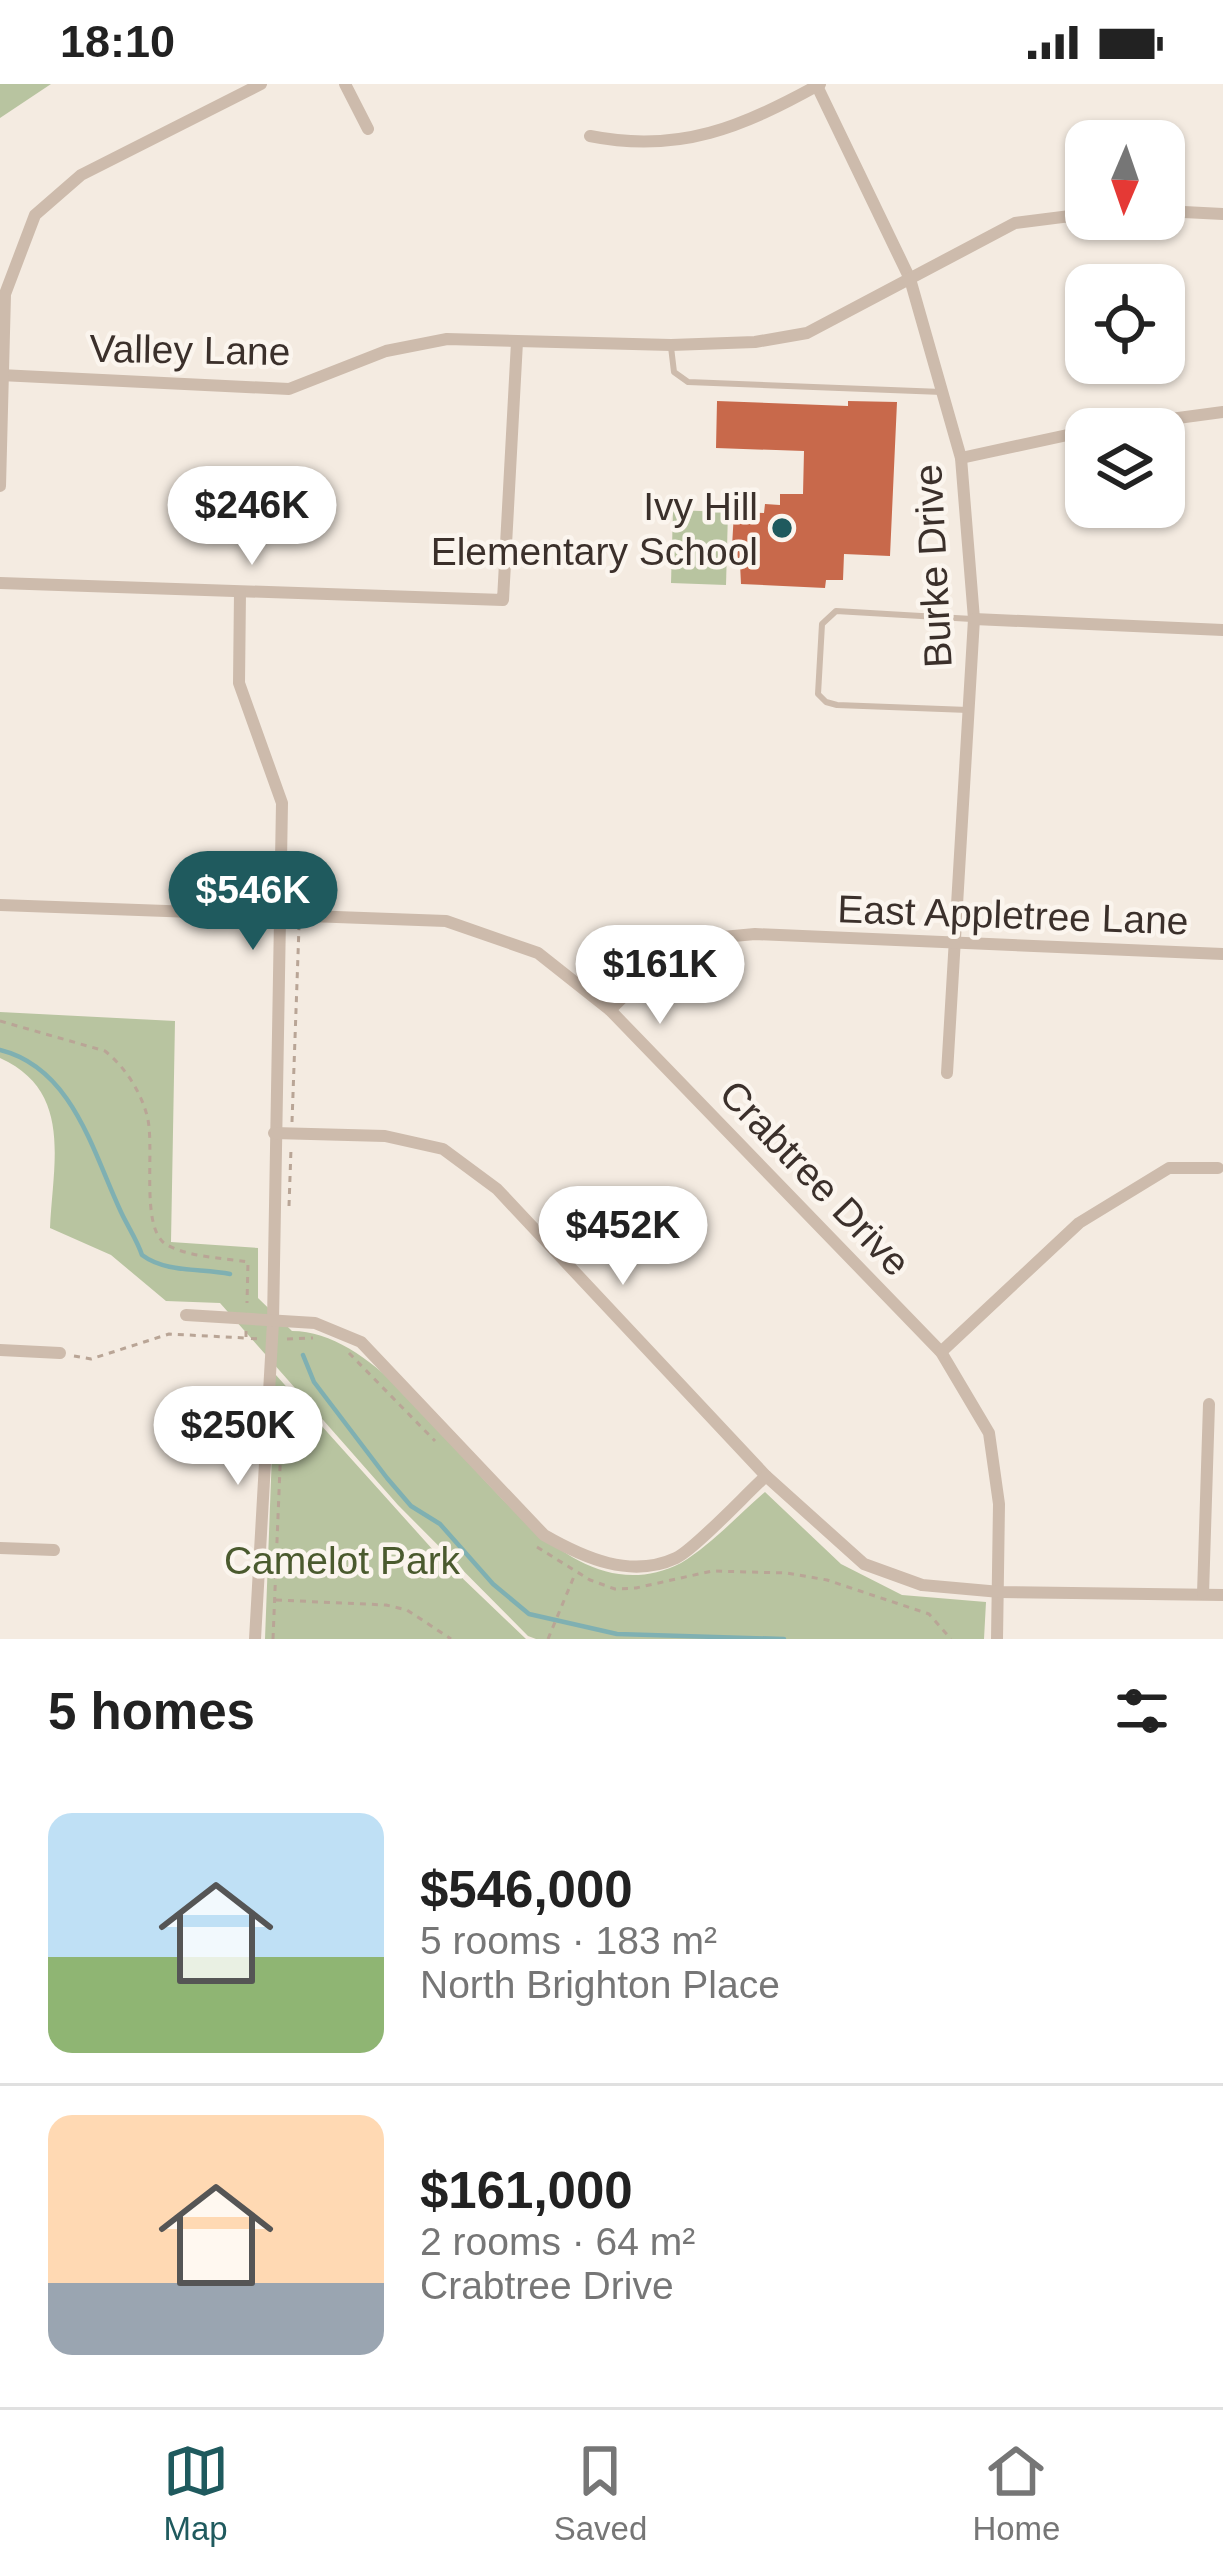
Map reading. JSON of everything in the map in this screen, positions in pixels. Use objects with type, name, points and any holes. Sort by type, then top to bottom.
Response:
[{"type":"street","points":[[0,486],[5,294],[35,214],[81,175],[261,84]]},
{"type":"street","points":[[345,84],[368,129]]},
{"type":"street","points":[[590,136],[640,144],[701,136],[754,119],[817,84]]},
{"type":"street","name":"Burke Drive","points":[[817,84],[910,279],[961,458],[974,619],[947,1073]]},
{"type":"street","points":[[1185,212],[1223,214]]},
{"type":"street","name":"Valley Lane","points":[[2,376],[289,389],[386,351],[447,339],[671,345],[755,342],[806,333],[1015,223],[1065,217]]},
{"type":"street","points":[[0,583],[503,600],[517,342]]},
{"type":"street","points":[[1185,417],[1223,412]]},
{"type":"street","points":[[961,458],[1065,435]]},
{"type":"street","points":[[240,592],[239,683],[282,802],[273,1322],[255,1639]]},
{"type":"street","points":[[974,619],[1223,630]]},
{"type":"street","name":"Crabtree Drive","points":[[0,905],[446,921],[538,953],[610,1010],[941,1352],[989,1433],[999,1504],[998,1639]]},
{"type":"street","name":"East Appletree Lane","points":[[610,1010],[653,968],[701,939],[755,934],[1223,954]]},
{"type":"street","points":[[274,1133],[385,1136],[442,1150],[497,1189],[766,1476],[864,1564],[922,1585],[1000,1592],[1223,1595]]},
{"type":"street","points":[[941,1352],[1079,1223],[1169,1168],[1218,1168]]},
{"type":"street","points":[[186,1315],[315,1323],[362,1342],[544,1535],[580,1556],[626,1568],[677,1558],[766,1476]]},
{"type":"street","points":[[0,1350],[61,1353]]},
{"type":"street","points":[[1203,1594],[1210,1404]]},
{"type":"street","points":[[0,1548],[54,1550]]},
{"type":"lane","points":[[671,345],[674,372],[688,382],[942,392]]},
{"type":"lane","points":[[968,710],[842,705],[826,702],[818,694],[825,616],[836,611],[974,619]]},
{"type":"path","points":[[0,1021],[105,1051],[119,1062],[147,1114],[156,1234],[163,1244],[184,1251],[248,1262],[246,1338]]},
{"type":"path","points":[[61,1353],[91,1359],[169,1334],[317,1338]]},
{"type":"path","points":[[335,1344],[355,1356],[442,1448]]},
{"type":"path","points":[[534,1545],[576,1573],[615,1589],[712,1571],[805,1576],[928,1614],[951,1639]]},
{"type":"path","points":[[548,1639],[576,1573]]},
{"type":"path","points":[[274,1600],[386,1605],[407,1610],[451,1639]]},
{"type":"green space","points":[[0,84],[51,84],[0,118]]},
{"type":"green space","points":[[673,510],[728,512],[726,585],[671,583]]},
{"type":"green space","points":[[0,1012],[175,1021],[171,1242],[258,1248],[258,1298],[292,1331],[342,1344],[389,1378],[527,1523],[576,1559],[627,1575],[681,1563],[765,1492],[841,1564],[902,1595],[986,1602],[984,1639],[528,1636],[398,1505],[220,1303],[166,1301],[111,1255],[50,1228],[55,1154],[49,1109],[23,1072],[0,1058]]},
{"type":"green space","name":"Camelot Park","points":[[275,1374],[434,1551],[526,1639],[265,1639]]},
{"type":"building","points":[[717,401],[848,406],[848,401],[897,402],[890,556],[844,554],[843,580],[826,580],[825,588],[741,584],[740,564],[731,564],[734,512],[764,513],[765,504],[780,505],[780,494],[803,494],[804,451],[716,448]]},
{"type":"waterway","points":[[0,1050],[25,1060],[63,1094],[90,1140],[142,1255],[173,1267],[230,1274]]},
{"type":"waterway","points":[[303,1355],[314,1382],[411,1506],[440,1524],[493,1584],[529,1614],[617,1634],[784,1639]]},
{"type":"place","name":"Ivy Hill Elementary School","points":[[782,528]]}]
